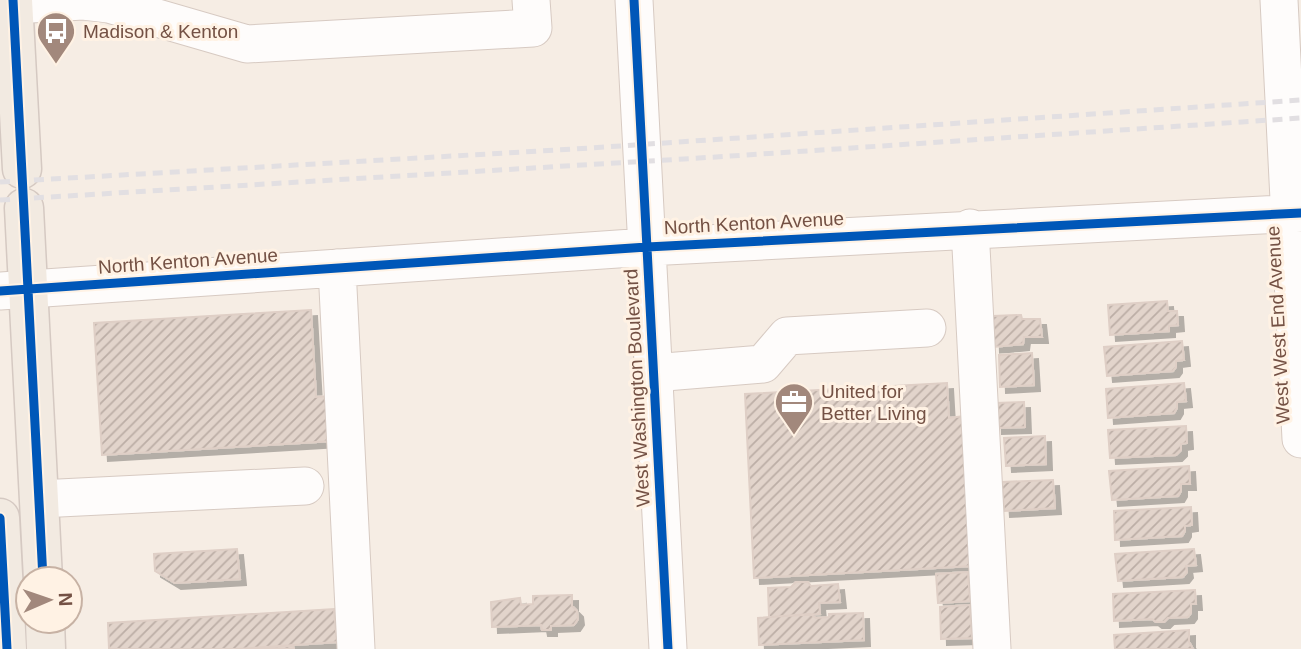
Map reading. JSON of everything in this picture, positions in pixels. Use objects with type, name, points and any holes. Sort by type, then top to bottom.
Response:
[{"type":"main road","points":[[13,2],[9,100],[22,169]]},
{"type":"main road","points":[[24,208],[14,290],[38,499],[42,565]]},
{"type":"main road","points":[[0,518],[7,649]]},
{"type":"street","points":[[13,2],[83,1],[109,4],[247,44],[533,28],[531,0]]},
{"type":"street","name":"West Washington Boulevard","points":[[634,0],[668,649]]},
{"type":"street","name":"West West End Avenue","points":[[1279,0],[1295,214],[1301,439]]},
{"type":"street","name":"North Kenton Avenue","points":[[14,290],[646,247],[970,228],[1295,214]]},
{"type":"street","points":[[970,228],[992,649]]},
{"type":"street","points":[[337,268],[356,649]]},
{"type":"street","points":[[653,373],[763,364],[787,336],[927,328]]},
{"type":"street","points":[[38,499],[305,486]]},
{"type":"building","points":[[1167,301],[1168,311],[1177,311],[1178,325],[1169,326],[1169,331],[1110,335],[1108,305]]},
{"type":"building","points":[[311,310],[316,397],[330,396],[333,441],[102,455],[94,323]]},
{"type":"building","points":[[1021,315],[1022,319],[1040,319],[1042,337],[1024,337],[1023,344],[994,347],[993,316]]},
{"type":"building","points":[[1182,341],[1184,360],[1176,361],[1173,371],[1107,376],[1104,347]]},
{"type":"building","points":[[1032,353],[1034,385],[1000,387],[999,355]]},
{"type":"building","points":[[947,383],[949,418],[965,416],[972,566],[754,578],[745,394]]},
{"type":"building","points":[[1184,383],[1186,401],[1177,402],[1174,413],[1108,418],[1106,389]]},
{"type":"building","points":[[1024,402],[1025,427],[996,428],[995,403]]},
{"type":"building","points":[[1186,426],[1187,443],[1181,444],[1181,450],[1176,455],[1110,458],[1108,430]]},
{"type":"building","points":[[1045,436],[1046,464],[1006,466],[1004,438]]},
{"type":"building","points":[[1189,466],[1190,484],[1181,484],[1178,496],[1112,500],[1109,471]]},
{"type":"building","points":[[1053,480],[1055,508],[1004,511],[1002,482]]},
{"type":"building","points":[[1191,507],[1192,525],[1185,526],[1182,536],[1115,540],[1114,511]]},
{"type":"building","points":[[237,549],[240,579],[175,583],[155,571],[154,554]]},
{"type":"building","points":[[1194,549],[1196,565],[1186,566],[1187,572],[1183,577],[1118,581],[1115,554]]},
{"type":"building","points":[[968,572],[970,601],[938,603],[936,574]]},
{"type":"building","points":[[796,582],[808,582],[811,586],[838,584],[840,602],[819,603],[820,614],[769,617],[768,588],[791,587]]},
{"type":"building","points":[[1195,590],[1196,604],[1191,604],[1188,617],[1168,618],[1164,622],[1152,619],[1114,621],[1113,594]]},
{"type":"building","points":[[572,595],[572,606],[577,611],[578,619],[574,625],[551,626],[551,630],[542,630],[541,625],[492,627],[491,602],[520,598],[521,605],[533,604],[533,596]]},
{"type":"building","points":[[970,605],[972,638],[941,639],[940,607]]},
{"type":"building","points":[[334,609],[337,642],[237,649],[109,649],[108,623]]},
{"type":"building","points":[[863,613],[864,640],[759,645],[758,618],[810,614],[816,618],[829,617],[829,614]]},
{"type":"building","points":[[1189,630],[1189,642],[1193,649],[1115,649],[1114,635]]},
{"type":"building","points":[[293,646],[294,649],[237,649]]},
{"type":"railway","points":[[0,182],[575,149],[1301,100]]},
{"type":"railway","points":[[0,200],[716,157],[1301,118]]},
{"type":"cycle path","points":[[13,0],[42,565]]},
{"type":"cycle path","points":[[634,0],[668,649]]},
{"type":"cycle path","points":[[0,291],[647,247],[1301,213]]},
{"type":"cycle path","points":[[0,518],[7,649]]},
{"type":"place","name":"Madison & Kenton","points":[[56,65]]},
{"type":"place","name":"United for Better Living","points":[[794,436]]}]
